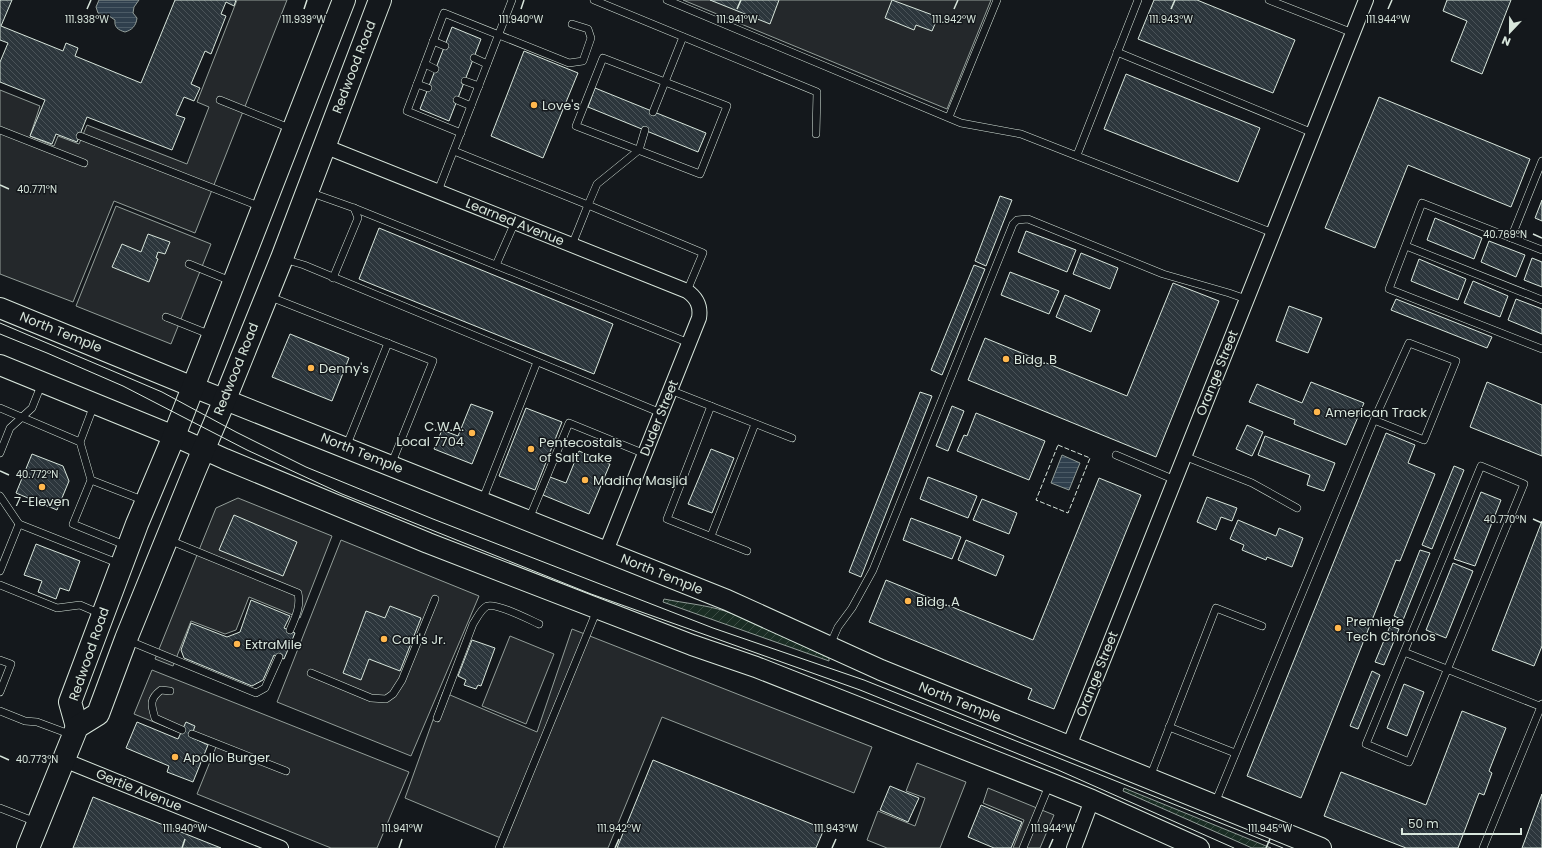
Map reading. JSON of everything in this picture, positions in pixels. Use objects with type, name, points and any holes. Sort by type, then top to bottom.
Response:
[{"type":"main road","name":"Redwood Road","points":[[344,0],[214,336],[125,556],[70,702],[76,732],[98,714],[126,639],[282,258],[380,0]]},
{"type":"main road","name":"North Temple","points":[[0,308],[193,387],[727,600],[881,670],[1321,848]]},
{"type":"main road","points":[[0,365],[174,436],[428,543],[692,645],[763,670],[1050,783],[1092,800],[1199,848]]},
{"type":"main road","points":[[28,848],[76,732]]},
{"type":"street","name":"Orange Street","points":[[1068,746],[1366,0]]},
{"type":"street","name":"Learned Avenue","points":[[324,146],[687,291],[697,299],[699,305]]},
{"type":"street","name":"Duder Street","points":[[606,551],[690,343],[699,318],[699,305]]},
{"type":"street","name":"Gertie Avenue","points":[[64,760],[281,848]]},
{"type":"street","points":[[1074,848],[1092,800]]},
{"type":"lane","points":[[438,191],[512,0]]},
{"type":"lane","points":[[594,0],[817,92],[816,134]]},
{"type":"lane","points":[[666,0],[962,123],[1021,134],[1273,233]]},
{"type":"lane","points":[[949,117],[997,0]]},
{"type":"lane","points":[[1077,155],[1138,0]]},
{"type":"lane","points":[[1268,0],[1353,33]]},
{"type":"lane","points":[[461,133],[407,111],[444,13],[569,64],[583,61],[591,38],[588,29],[572,24]]},
{"type":"lane","points":[[653,112],[683,37]]},
{"type":"lane","points":[[433,41],[445,46]]},
{"type":"lane","points":[[1117,52],[1313,133]]},
{"type":"lane","points":[[474,58],[488,64]]},
{"type":"lane","points":[[603,58],[665,82],[727,106],[700,174],[576,126],[603,58]]},
{"type":"lane","points":[[425,64],[436,69]]},
{"type":"lane","points":[[465,81],[479,86]]},
{"type":"lane","points":[[417,84],[428,88]]},
{"type":"lane","points":[[220,100],[294,130]]},
{"type":"lane","points":[[457,100],[471,106]]},
{"type":"lane","points":[[0,130],[84,163]]},
{"type":"lane","points":[[572,245],[597,184],[639,150],[645,130]]},
{"type":"lane","points":[[80,136],[264,208]]},
{"type":"lane","points":[[454,151],[703,253],[687,291]]},
{"type":"lane","points":[[1511,238],[1542,161]]},
{"type":"lane","points":[[307,191],[354,208],[690,343]]},
{"type":"lane","points":[[1542,250],[1422,203],[1389,289],[1542,349]]},
{"type":"lane","points":[[333,278],[358,218],[354,208]]},
{"type":"lane","points":[[830,646],[838,627],[852,608],[873,570],[1013,224],[1017,220],[1028,219],[1163,274],[1246,299]]},
{"type":"lane","points":[[496,265],[515,222]]},
{"type":"lane","points":[[1406,246],[1542,300]]},
{"type":"lane","points":[[282,258],[661,413]]},
{"type":"lane","points":[[188,264],[234,282]]},
{"type":"lane","points":[[266,296],[434,361],[391,465]]},
{"type":"lane","points":[[166,317],[214,336]]},
{"type":"lane","points":[[346,447],[388,343]]},
{"type":"lane","points":[[1214,805],[1374,420],[1409,343],[1456,361],[1424,440],[1374,420]]},
{"type":"lane","points":[[482,501],[537,362]]},
{"type":"lane","points":[[0,453],[10,428],[32,408],[42,382]]},
{"type":"lane","points":[[670,390],[792,438]]},
{"type":"lane","points":[[95,404],[80,442],[91,480],[73,524],[125,556]]},
{"type":"lane","points":[[711,406],[667,518],[747,551]]},
{"type":"lane","points":[[0,408],[80,442]]},
{"type":"lane","points":[[528,520],[569,423],[645,454]]},
{"type":"lane","points":[[711,536],[755,424]]},
{"type":"lane","points":[[1116,455],[1175,480]]},
{"type":"lane","points":[[1184,456],[1252,483],[1298,508]]},
{"type":"lane","points":[[1481,466],[1524,484],[1409,762],[1366,744],[1404,652],[1481,466]]},
{"type":"lane","points":[[91,480],[147,502]]},
{"type":"lane","points":[[0,496],[19,524],[125,556]]},
{"type":"lane","points":[[0,571],[19,524]]},
{"type":"lane","points":[[167,539],[298,593],[300,601],[290,630]]},
{"type":"lane","points":[[0,585],[57,608],[80,605],[103,614]]},
{"type":"lane","points":[[311,673],[371,698],[386,699],[393,694],[402,680],[435,599]]},
{"type":"lane","points":[[437,718],[473,624],[487,606],[496,606],[539,624]]},
{"type":"lane","points":[[499,848],[598,608]]},
{"type":"lane","points":[[1149,779],[1216,608],[1262,626]]},
{"type":"lane","points":[[126,639],[256,693],[266,688],[279,657]]},
{"type":"lane","points":[[1404,652],[1542,706],[1483,848]]},
{"type":"lane","points":[[0,660],[11,664],[0,692]]},
{"type":"lane","points":[[170,691],[161,690],[155,695],[151,705],[155,718],[182,730]]},
{"type":"lane","points":[[0,710],[25,721],[37,722],[76,732]]},
{"type":"lane","points":[[1169,727],[1235,753]]},
{"type":"lane","points":[[192,734],[286,771]]},
{"type":"lane","points":[[1023,848],[1050,783]]},
{"type":"lane","points":[[0,808],[38,823]]},
{"type":"green space","points":[[664,599],[725,611],[829,658],[829,661],[663,602]]},
{"type":"green space","points":[[1124,788],[1271,848],[1252,848],[1123,791]]},
{"type":"shaded area","points":[[237,0],[287,0],[195,233],[114,201],[73,302],[0,274],[0,90],[40,106],[30,136],[54,146],[58,136],[79,144],[87,125],[187,164],[209,107],[197,102]]},
{"type":"shaded area","points":[[683,0],[991,0],[947,109]]},
{"type":"shaded area","points":[[116,206],[211,244],[171,344],[76,306]]},
{"type":"shaded area","points":[[238,498],[332,536],[300,618],[249,597],[236,630],[225,634],[191,621],[173,666],[155,659],[216,508]]},
{"type":"shaded area","points":[[341,540],[479,596],[411,756],[277,702]]},
{"type":"shaded area","points":[[572,629],[872,747],[854,793],[662,717],[608,848],[499,848],[503,839],[405,798],[443,692],[537,732]]},
{"type":"shaded area","points":[[510,636],[554,654],[526,724],[482,706]]},
{"type":"shaded area","points":[[152,670],[409,772],[377,848],[331,848],[197,794],[216,747],[134,714]]},
{"type":"shaded area","points":[[917,763],[966,782],[940,848],[887,848],[867,840],[878,811],[915,826],[925,798],[906,791]]},
{"type":"shaded area","points":[[988,788],[1054,815],[1040,848],[1013,848],[1024,820],[983,803]]},
{"type":"water","points":[[99,0],[139,0],[134,7],[133,13],[137,18],[132,29],[125,32],[118,29],[115,20],[109,16],[107,17],[98,13],[96,7]]},
{"type":"water","points":[[1062,455],[1080,463],[1069,490],[1051,483]]},
{"type":"building","points":[[0,0],[12,0],[1,26],[63,51],[66,43],[78,48],[75,56],[141,83],[175,0],[236,0],[234,6],[226,2],[221,14],[226,16],[211,54],[205,51],[191,84],[200,88],[194,101],[184,97],[176,115],[185,118],[172,150],[87,117],[77,142],[56,134],[52,144],[30,136],[45,100],[0,82],[0,62],[8,43],[0,40]]},
{"type":"building","points":[[710,0],[779,0],[770,24]]},
{"type":"building","points":[[892,0],[938,17],[932,31],[916,25],[914,30],[885,18]]},
{"type":"building","points":[[1154,0],[1197,0],[1295,40],[1273,93],[1138,39]]},
{"type":"building","points":[[1447,0],[1511,0],[1482,74],[1451,61],[1467,21],[1443,11]]},
{"type":"building","points":[[452,27],[481,39],[449,121],[420,109]]},
{"type":"building","name":"Love's","points":[[524,51],[578,73],[543,158],[491,136]]},
{"type":"building","points":[[1126,74],[1260,128],[1238,182],[1104,129]]},
{"type":"building","name":"Love's","points":[[595,88],[706,133],[698,152],[588,107]]},
{"type":"building","points":[[1379,97],[1530,159],[1511,207],[1408,165],[1375,248],[1325,228]]},
{"type":"building","points":[[1000,196],[1012,200],[986,266],[975,261]]},
{"type":"building","points":[[1542,200],[1542,221],[1535,218]]},
{"type":"building","points":[[1435,218],[1482,238],[1474,259],[1427,240]]},
{"type":"building","points":[[379,228],[613,324],[594,374],[359,279]]},
{"type":"building","points":[[1026,231],[1076,250],[1067,272],[1018,252]]},
{"type":"building","points":[[148,234],[170,242],[165,254],[158,252],[156,258],[158,259],[149,282],[112,267],[122,244],[141,252]]},
{"type":"building","points":[[1489,241],[1525,255],[1516,277],[1481,262]]},
{"type":"building","points":[[1081,253],[1118,268],[1110,289],[1073,274]]},
{"type":"building","points":[[1532,258],[1542,262],[1542,287],[1524,280]]},
{"type":"building","points":[[1419,259],[1466,279],[1458,300],[1411,281]]},
{"type":"building","points":[[974,265],[985,269],[942,375],[931,370]]},
{"type":"building","points":[[1010,272],[1059,291],[1049,314],[1001,295]]},
{"type":"building","points":[[1473,281],[1508,296],[1500,317],[1464,303]]},
{"type":"building","name":"Bldg. B","points":[[1173,283],[1219,301],[1156,457],[968,380],[985,338],[1127,396]]},
{"type":"building","points":[[1065,295],[1100,310],[1091,332],[1056,317]]},
{"type":"building","points":[[1396,299],[1492,337],[1487,348],[1391,310]]},
{"type":"building","points":[[1516,299],[1542,309],[1542,334],[1508,320]]},
{"type":"building","points":[[1289,306],[1322,318],[1308,353],[1276,341]]},
{"type":"building","name":"Denny's","points":[[290,334],[349,358],[332,401],[272,377]]},
{"type":"building","name":"American Track","points":[[1311,382],[1364,403],[1346,445],[1294,424],[1295,420],[1249,402],[1257,384],[1302,403]]},
{"type":"building","points":[[1487,382],[1542,405],[1542,456],[1470,427]]},
{"type":"building","points":[[920,392],[932,396],[861,577],[849,572]]},
{"type":"building","name":"C.W.A. Local 7704","points":[[471,404],[493,412],[472,464],[434,449],[442,430],[458,436]]},
{"type":"building","points":[[952,406],[964,411],[948,451],[936,446]]},
{"type":"building","name":"Pentecostals of Salt Lake","points":[[526,408],[562,422],[535,490],[499,476]]},
{"type":"building","points":[[976,413],[1045,441],[1029,480],[957,451],[964,435],[967,436]]},
{"type":"building","points":[[1247,425],[1263,432],[1252,456],[1236,449]]},
{"type":"building","name":"Premiere Tech Chronos","points":[[1386,433],[1415,445],[1408,463],[1435,474],[1400,561],[1396,560],[1301,798],[1247,776]]},
{"type":"building","points":[[1265,436],[1335,463],[1324,491],[1307,485],[1310,475],[1258,455]]},
{"type":"building","points":[[711,449],[734,458],[712,513],[688,504]]},
{"type":"building","name":"Madina Masjid","points":[[579,451],[610,464],[589,514],[543,495],[550,477],[566,483]]},
{"type":"building","name":"7-Eleven","points":[[32,454],[63,466],[69,481],[57,510],[16,493]]},
{"type":"building","points":[[1454,466],[1464,470],[1432,549],[1422,545]]},
{"type":"building","points":[[928,477],[977,496],[968,518],[920,499]]},
{"type":"building","name":"Bldg. A","points":[[1099,478],[1141,495],[1054,709],[1028,699],[1032,689],[869,622],[886,580],[1033,640]]},
{"type":"building","points":[[1481,492],[1501,500],[1475,566],[1454,559]]},
{"type":"building","points":[[1207,497],[1237,508],[1232,521],[1221,517],[1216,530],[1197,522]]},
{"type":"building","points":[[982,499],[1017,513],[1009,534],[973,520]]},
{"type":"building","points":[[234,515],[297,542],[283,576],[219,550]]},
{"type":"building","points":[[911,518],[961,537],[952,559],[903,540]]},
{"type":"building","points":[[1238,520],[1276,536],[1279,528],[1303,538],[1292,567],[1267,557],[1266,560],[1242,550],[1244,545],[1230,539]]},
{"type":"building","points":[[1542,521],[1542,646],[1534,666],[1492,650]]},
{"type":"building","points":[[966,540],[1004,556],[996,576],[958,560]]},
{"type":"building","points":[[36,544],[80,561],[69,591],[60,588],[56,599],[38,592],[42,581],[24,575]]},
{"type":"building","points":[[1420,550],[1430,553],[1403,620],[1394,616]]},
{"type":"building","points":[[1453,563],[1473,571],[1446,638],[1426,630]]},
{"type":"building","name":"ExtraMile","points":[[251,600],[290,616],[284,628],[295,633],[284,659],[274,655],[263,680],[252,686],[184,658],[181,650],[191,623],[227,637],[240,632]]},
{"type":"building","name":"Carl's Jr.","points":[[390,606],[421,618],[400,671],[369,659],[361,680],[343,673],[366,611],[385,618]]},
{"type":"building","points":[[1390,626],[1399,629],[1384,665],[1375,662]]},
{"type":"building","points":[[472,640],[495,648],[481,686],[478,685],[476,689],[464,685],[466,680],[458,676]]},
{"type":"building","points":[[1372,671],[1380,675],[1358,729],[1350,726]]},
{"type":"building","points":[[1404,684],[1424,692],[1407,736],[1387,728]]},
{"type":"building","points":[[1462,711],[1506,728],[1489,771],[1492,773],[1484,795],[1479,793],[1458,848],[1406,848],[1324,816],[1341,772],[1426,805]]},
{"type":"building","name":"Apollo Burger","points":[[137,722],[178,739],[186,722],[195,726],[191,737],[208,745],[193,782],[167,772],[169,766],[126,748]]},
{"type":"building","points":[[653,760],[824,829],[816,848],[617,848]]},
{"type":"building","points":[[890,786],[919,798],[908,822],[880,810]]},
{"type":"building","points":[[1542,794],[1542,848],[1522,848]]},
{"type":"building","points":[[93,797],[221,848],[73,848]]},
{"type":"building","points":[[981,805],[1022,822],[1011,848],[994,848],[968,837]]},
{"type":"tram line","points":[[0,323],[162,392],[236,432],[306,467],[433,519],[713,628],[864,680],[1283,848]]},
{"type":"tram line","points":[[0,334],[123,386],[247,450],[342,494],[591,594],[860,690],[1058,770],[1234,848]]},
{"type":"fence","points":[[1058,445],[1090,458],[1068,513],[1036,500],[1058,445]]},
{"type":"place","name":"Love's","points":[[534,105]]},
{"type":"place","name":"Bldg. B","points":[[1006,359]]},
{"type":"place","name":"Denny's","points":[[311,368]]},
{"type":"place","name":"American Track","points":[[1317,412]]},
{"type":"place","name":"C.W.A. Local 7704","points":[[472,433]]},
{"type":"place","name":"Pentecostals of Salt Lake","points":[[531,449]]},
{"type":"place","name":"Madina Masjid","points":[[585,480]]},
{"type":"place","name":"7-Eleven","points":[[42,487]]},
{"type":"place","name":"Bldg. A","points":[[908,601]]},
{"type":"place","name":"Premiere Tech Chronos","points":[[1338,628]]},
{"type":"place","name":"Carl's Jr.","points":[[384,639]]},
{"type":"place","name":"ExtraMile","points":[[237,644]]},
{"type":"place","name":"Apollo Burger","points":[[175,757]]}]
